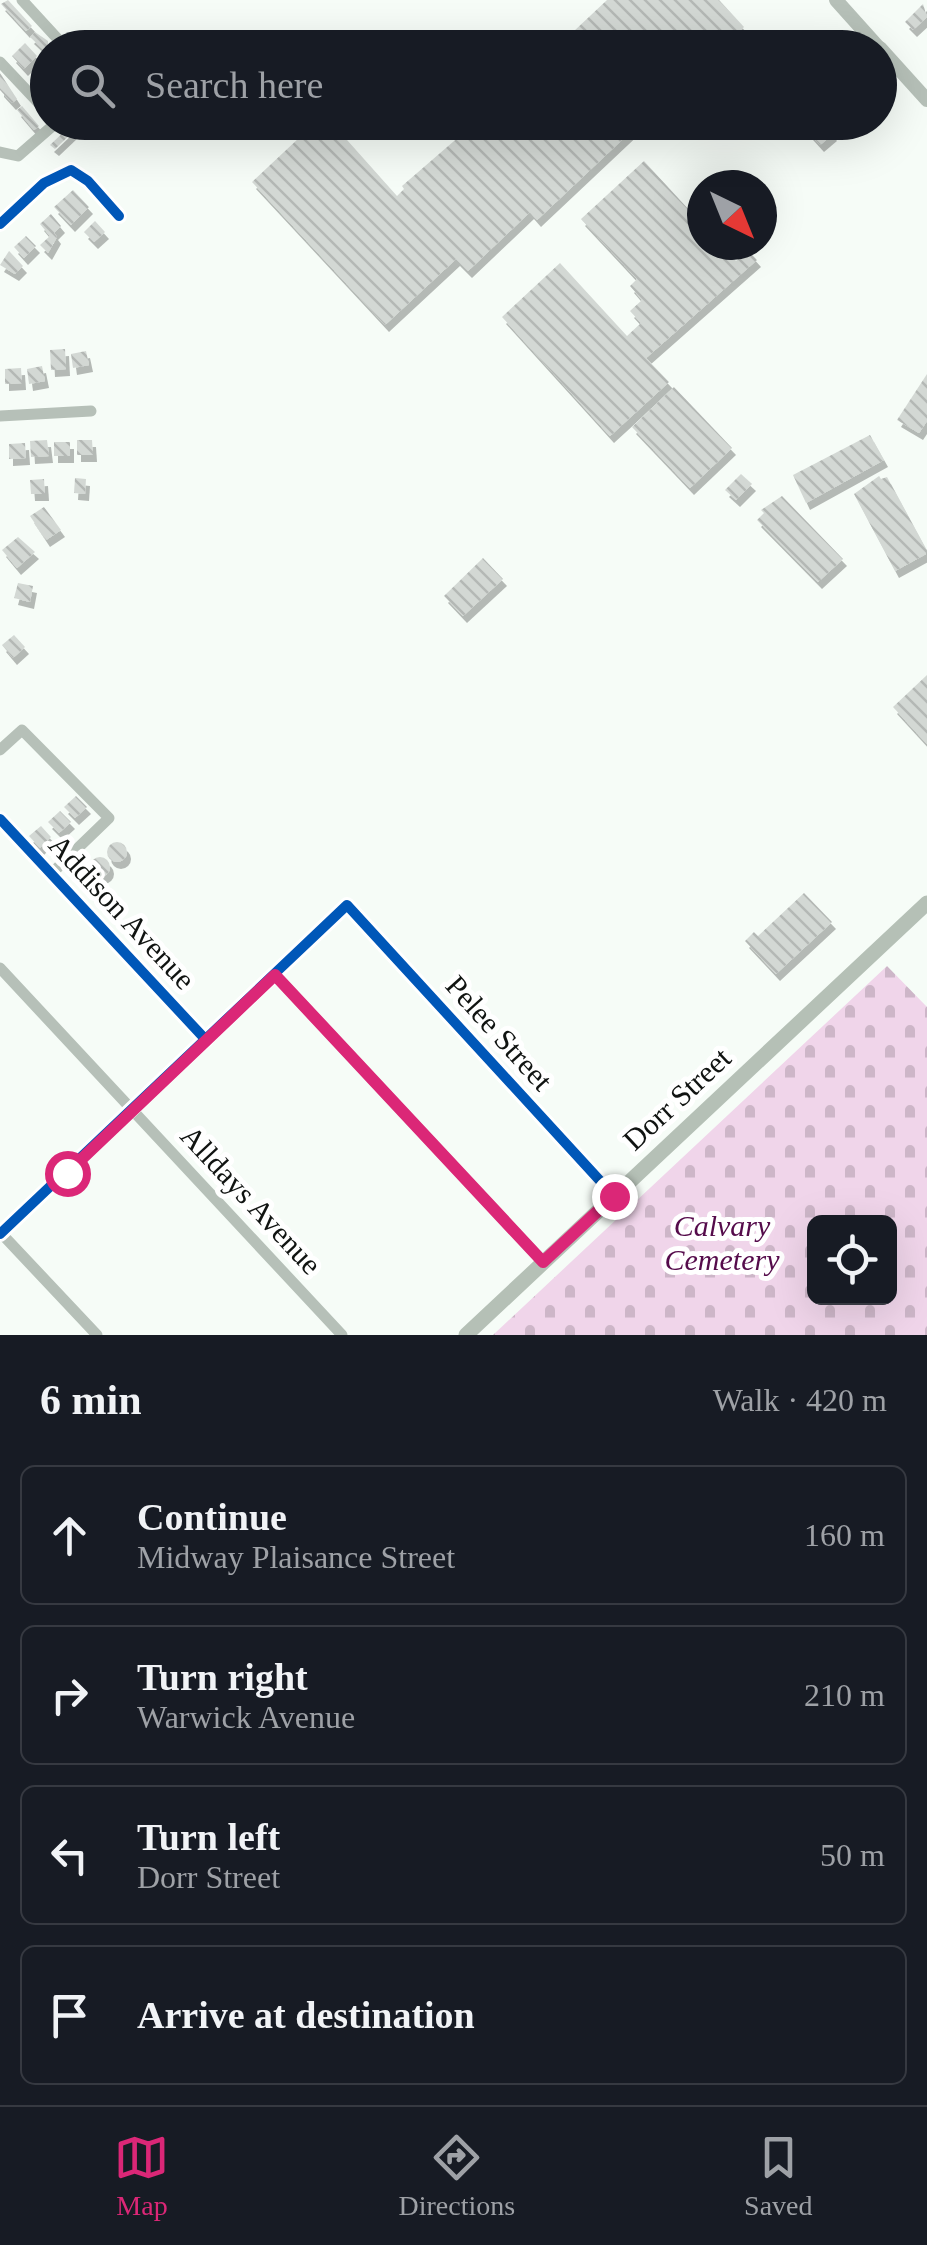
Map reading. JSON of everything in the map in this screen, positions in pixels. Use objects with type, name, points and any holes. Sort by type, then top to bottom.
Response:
[{"type":"main road","name":"Dorr Street","points":[[466,1335],[927,903]]},
{"type":"street","points":[[22,0],[50,30]]},
{"type":"street","points":[[836,0],[863,30]]},
{"type":"street","points":[[0,62],[30,94]]},
{"type":"street","points":[[897,68],[927,100]]},
{"type":"street","points":[[0,152],[18,156],[37,140]]},
{"type":"street","points":[[0,224],[44,183],[71,170],[88,181],[119,216]]},
{"type":"street","points":[[0,416],[92,411]]},
{"type":"street","points":[[0,750],[22,730],[109,818],[51,874]]},
{"type":"street","name":"Addison Avenue","points":[[0,819],[206,1040]]},
{"type":"street","name":"Pelee Street","points":[[275,975],[347,905],[614,1196]]},
{"type":"street","name":"Alldays Avenue","points":[[0,968],[342,1335]]},
{"type":"street","points":[[97,1335],[0,1233],[275,975],[543,1262]]},
{"type":"green space","name":"Calvary Cemetery","points":[[887,966],[927,1007],[927,1335],[493,1335]]},
{"type":"building","points":[[8,0],[32,26],[26,31],[1,4]]},
{"type":"building","points":[[607,0],[719,0],[744,27],[741,30],[575,30]]},
{"type":"building","points":[[923,4],[927,17],[913,30],[905,22]]},
{"type":"building","points":[[25,43],[30,48],[30,63],[24,69],[12,56]]},
{"type":"building","points":[[0,73],[17,99],[12,103],[0,90]]},
{"type":"building","points":[[22,106],[30,115],[30,125],[17,110]]},
{"type":"building","points":[[55,140],[64,140],[55,149],[50,145]]},
{"type":"building","points":[[297,140],[347,140],[397,196],[404,189],[402,186],[455,140],[622,140],[537,220],[530,212],[468,271],[456,259],[385,325],[252,182]]},
{"type":"building","points":[[644,161],[687,208],[687,260],[757,260],[646,358],[669,382],[610,436],[502,317],[560,263],[627,336],[641,323],[630,311],[642,300],[630,286],[637,279],[581,219]]},
{"type":"building","points":[[73,190],[89,207],[71,225],[54,207]]},
{"type":"building","points":[[51,214],[61,226],[54,233],[57,237],[48,253],[40,245],[50,236],[40,224]]},
{"type":"building","points":[[95,221],[105,232],[94,242],[84,232]]},
{"type":"building","points":[[26,236],[36,246],[24,258],[14,247]]},
{"type":"building","points":[[9,251],[23,266],[15,274],[0,265]]},
{"type":"building","points":[[65,349],[66,369],[51,370],[50,350]]},
{"type":"building","points":[[86,351],[89,365],[73,368],[71,354]]},
{"type":"building","points":[[42,366],[45,381],[29,384],[27,369]]},
{"type":"building","points":[[21,368],[22,383],[5,384],[5,369]]},
{"type":"building","points":[[927,374],[927,421],[919,433],[897,420]]},
{"type":"building","points":[[674,387],[732,448],[690,488],[632,427]]},
{"type":"building","points":[[870,435],[884,460],[806,503],[793,475]]},
{"type":"building","points":[[47,440],[49,456],[31,457],[30,441]]},
{"type":"building","points":[[77,440],[92,440],[93,455],[77,455]]},
{"type":"building","points":[[54,442],[70,442],[70,456],[54,456]]},
{"type":"building","points":[[25,443],[26,458],[9,459],[9,444]]},
{"type":"building","points":[[741,474],[752,484],[736,500],[725,490]]},
{"type":"building","points":[[879,476],[887,477],[926,549],[926,554],[895,571],[854,494]]},
{"type":"building","points":[[75,478],[86,479],[85,494],[74,493]]},
{"type":"building","points":[[44,479],[45,494],[31,494],[30,480]]},
{"type":"building","points":[[782,496],[843,559],[818,582],[757,520],[764,513],[761,510]]},
{"type":"building","points":[[44,507],[61,530],[46,540],[30,516]]},
{"type":"building","points":[[18,537],[35,552],[17,568],[2,550]]},
{"type":"building","points":[[483,558],[503,579],[463,616],[444,596]]},
{"type":"building","points":[[18,583],[33,586],[30,602],[14,598]]},
{"type":"building","points":[[14,635],[25,647],[13,658],[2,645]]},
{"type":"building","points":[[927,675],[927,744],[893,707]]},
{"type":"building","points":[[76,796],[87,807],[75,818],[64,807]]},
{"type":"building","points":[[60,811],[71,822],[59,833],[48,822]]},
{"type":"building","points":[[41,826],[51,837],[40,848],[29,836]]},
{"type":"building","points":[[117,842],[127,852],[117,862],[107,852]]},
{"type":"building","points":[[100,857],[110,867],[100,877],[90,867]]},
{"type":"building","points":[[804,893],[832,922],[776,974],[745,941],[754,932],[758,936]]},
{"type":"cycle path","points":[[0,224],[44,183],[71,170],[88,181],[119,216]]},
{"type":"cycle path","points":[[0,819],[206,1040]]},
{"type":"cycle path","points":[[0,1234],[347,905],[614,1196]]},
{"type":"route","points":[[67,1173],[275,975],[543,1262],[614,1196]]}]
